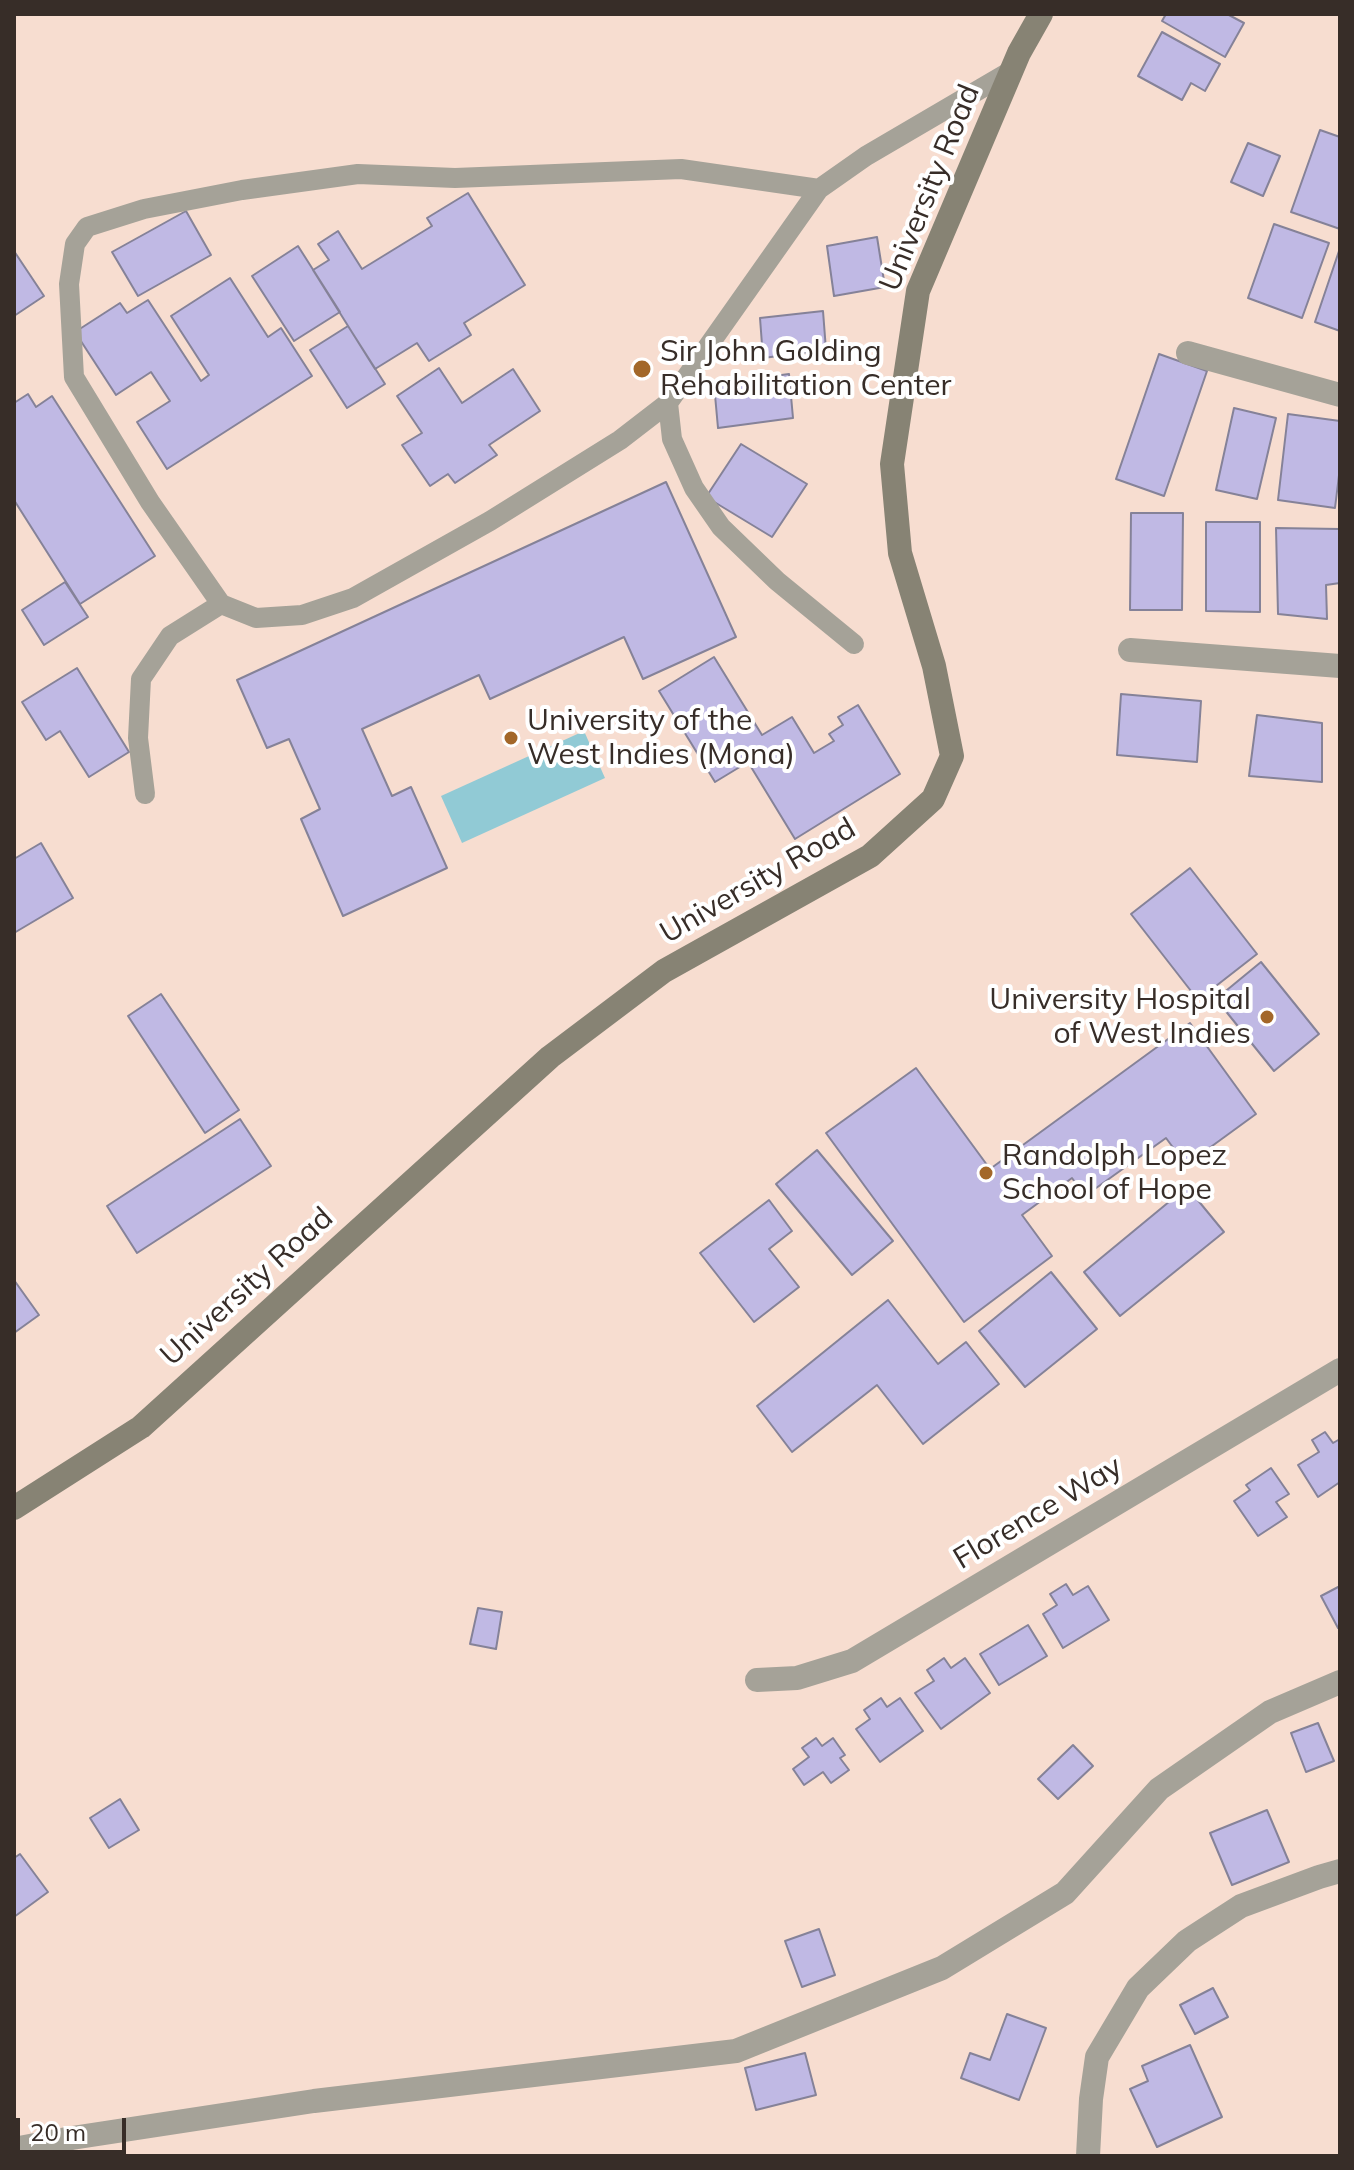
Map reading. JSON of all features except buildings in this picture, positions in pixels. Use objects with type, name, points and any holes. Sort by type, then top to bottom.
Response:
[{"type":"street","name":"University Road","points":[[14,1508],[141,1427],[550,1057],[664,971],[870,856],[933,799],[952,756],[934,666],[900,553],[892,464],[918,291],[1011,71],[1041,14]]},
{"type":"street","points":[[1188,353],[1340,395]]},
{"type":"street","points":[[1130,650],[1340,666]]},
{"type":"street","name":"Florence Way","points":[[757,1680],[797,1678],[852,1661],[1340,1370]]},
{"type":"street","points":[[14,2149],[314,2101],[736,2051],[942,1968],[967,1953],[1065,1893],[1159,1789],[1270,1712],[1340,1682]]},
{"type":"street","points":[[1088,2156],[1097,2057],[1138,1988],[1187,1941],[1241,1906],[1340,1871]]},
{"type":"lane","points":[[819,189],[681,169],[455,178],[358,174],[242,190],[158,206],[87,227],[75,244],[69,284],[74,377],[150,502],[221,604],[256,618],[302,615],[353,598],[490,521],[620,440],[668,403],[819,189],[866,156],[1011,71]]},
{"type":"lane","points":[[668,403],[672,439],[694,488],[721,527],[777,581],[854,644]]},
{"type":"lane","points":[[145,794],[138,738],[141,679],[170,636],[221,604]]},
{"type":"water","points":[[584,731],[605,778],[462,843],[441,796]]},
{"type":"place","name":"Sir John Golding Rehabilitation Center","points":[[642,369]]},
{"type":"place","name":"University of the West Indies (Mona)","points":[[511,738]]},
{"type":"place","name":"University Hospital of West Indies","points":[[1267,1017]]},
{"type":"place","name":"Randolph Lopez School of Hope","points":[[986,1173]]}]
